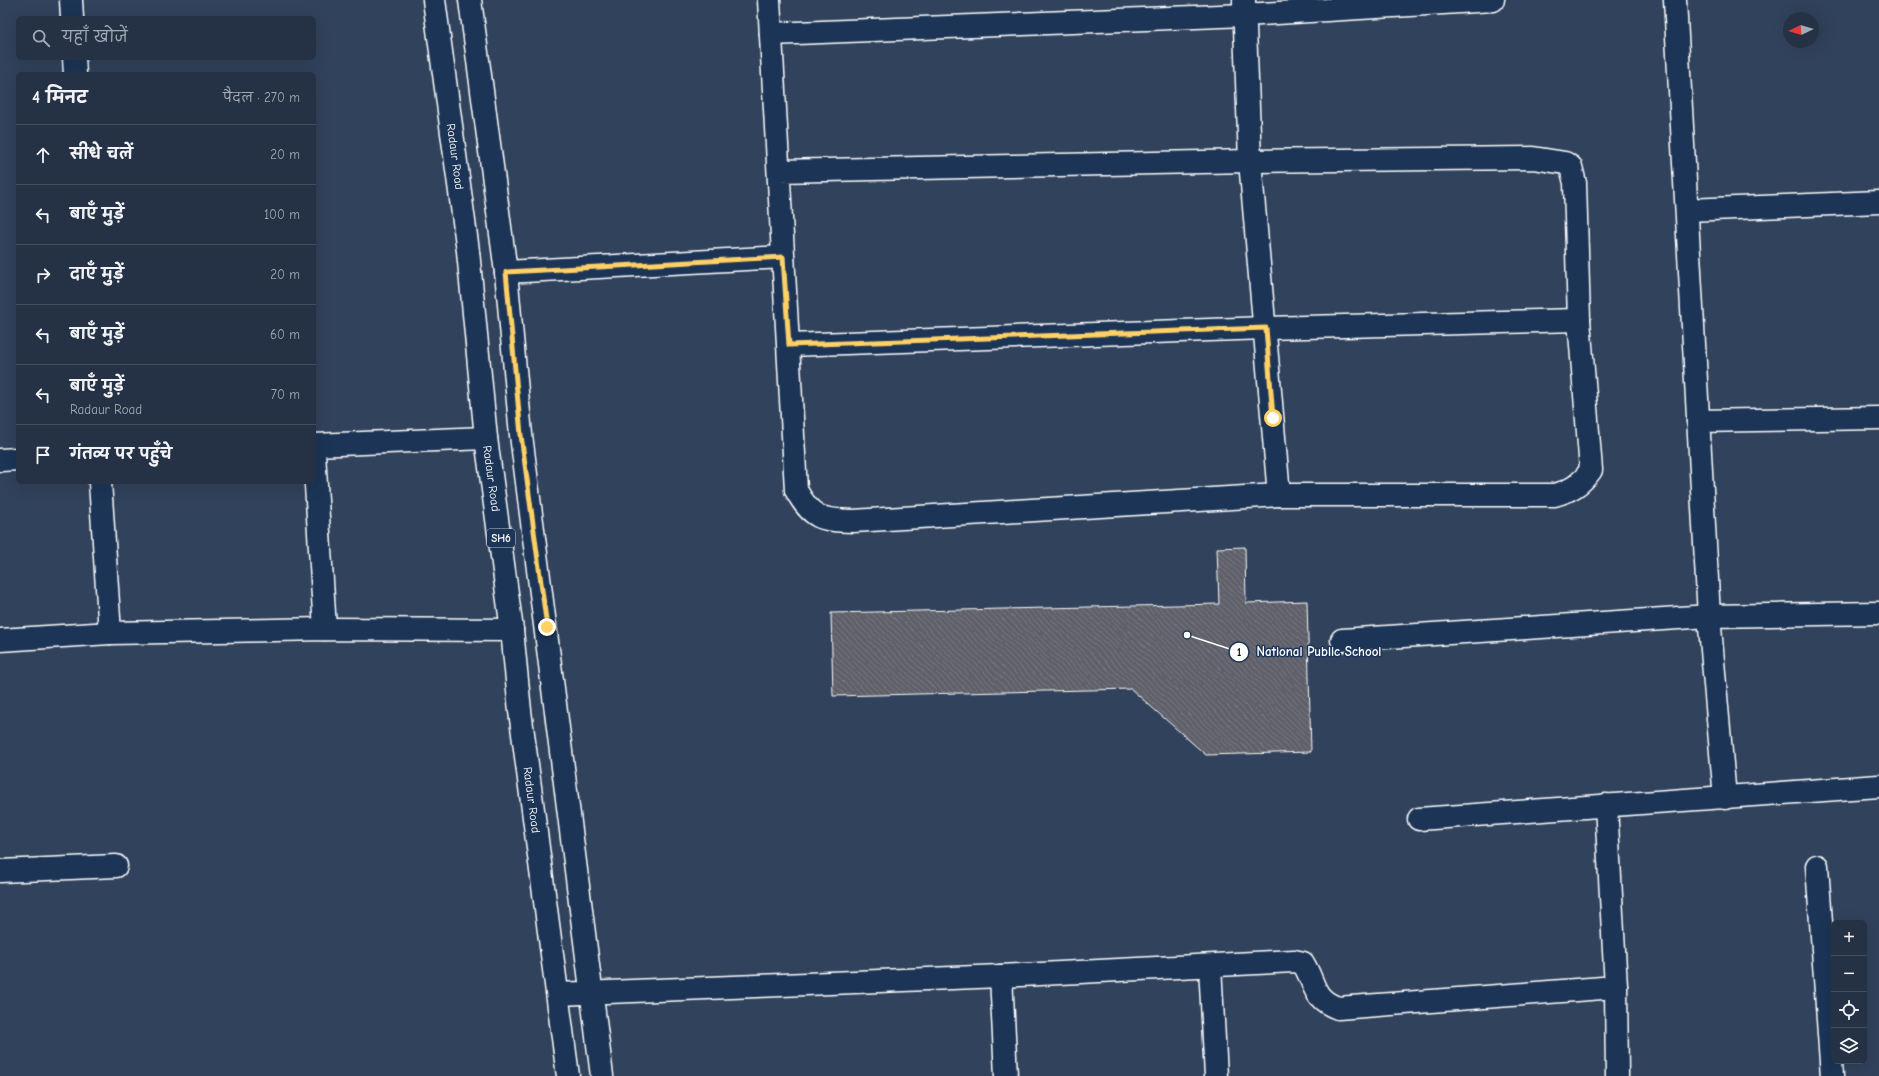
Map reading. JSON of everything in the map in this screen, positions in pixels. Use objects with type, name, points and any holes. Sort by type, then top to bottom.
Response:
[{"type":"street","points":[[71,0],[72,16]]},
{"type":"street","name":"Radaur Road","points":[[434,0],[468,251],[486,438],[512,630],[520,711],[568,1076]]},
{"type":"street","points":[[470,0],[506,272],[521,435],[602,1076]]},
{"type":"street","points":[[769,0],[796,490],[804,504],[818,517],[831,520],[854,521],[1279,495],[1554,495],[1567,492],[1582,482],[1591,470],[1579,320],[1576,183],[1571,168],[1565,163],[1533,158],[1250,161],[779,171]]},
{"type":"street","points":[[771,34],[1244,7],[1493,0]]},
{"type":"street","points":[[1675,0],[1709,616],[1725,798]]},
{"type":"street","points":[[1244,7],[1250,161],[1266,328],[1279,495]]},
{"type":"street","points":[[74,60],[75,72]]},
{"type":"street","points":[[1687,210],[1879,202]]},
{"type":"street","points":[[506,272],[783,257]]},
{"type":"street","points":[[789,345],[1266,328],[1579,320]]},
{"type":"street","points":[[1698,421],[1879,418]]},
{"type":"street","points":[[316,445],[486,438]]},
{"type":"street","points":[[0,460],[16,459]]},
{"type":"street","points":[[100,484],[110,633]]},
{"type":"street","points":[[316,484],[325,629]]},
{"type":"street","points":[[1342,640],[1709,616],[1879,612]]},
{"type":"street","points":[[0,640],[110,633],[325,629],[512,630]]},
{"type":"street","points":[[1419,819],[1879,786]]},
{"type":"street","points":[[1606,805],[1616,987],[1618,1076]]},
{"type":"street","points":[[0,871],[116,866]]},
{"type":"street","points":[[1817,866],[1832,1076]]},
{"type":"street","points":[[558,994],[1001,976],[1294,961],[1302,963],[1309,974],[1318,996],[1326,1004],[1338,1008],[1616,987]]},
{"type":"street","points":[[1210,966],[1216,1076]]},
{"type":"street","points":[[1001,976],[1006,1076]]},
{"type":"building","points":[[1245,547],[1246,603],[1307,601],[1311,752],[1206,755],[1131,689],[833,696],[831,613],[1219,604],[1217,548]]},
{"type":"place","name":"National Public School","points":[[1187,635]]},
{"type":"route","points":[[547,627],[521,435],[506,272],[783,257],[789,345],[1266,328],[1273,418]]}]
